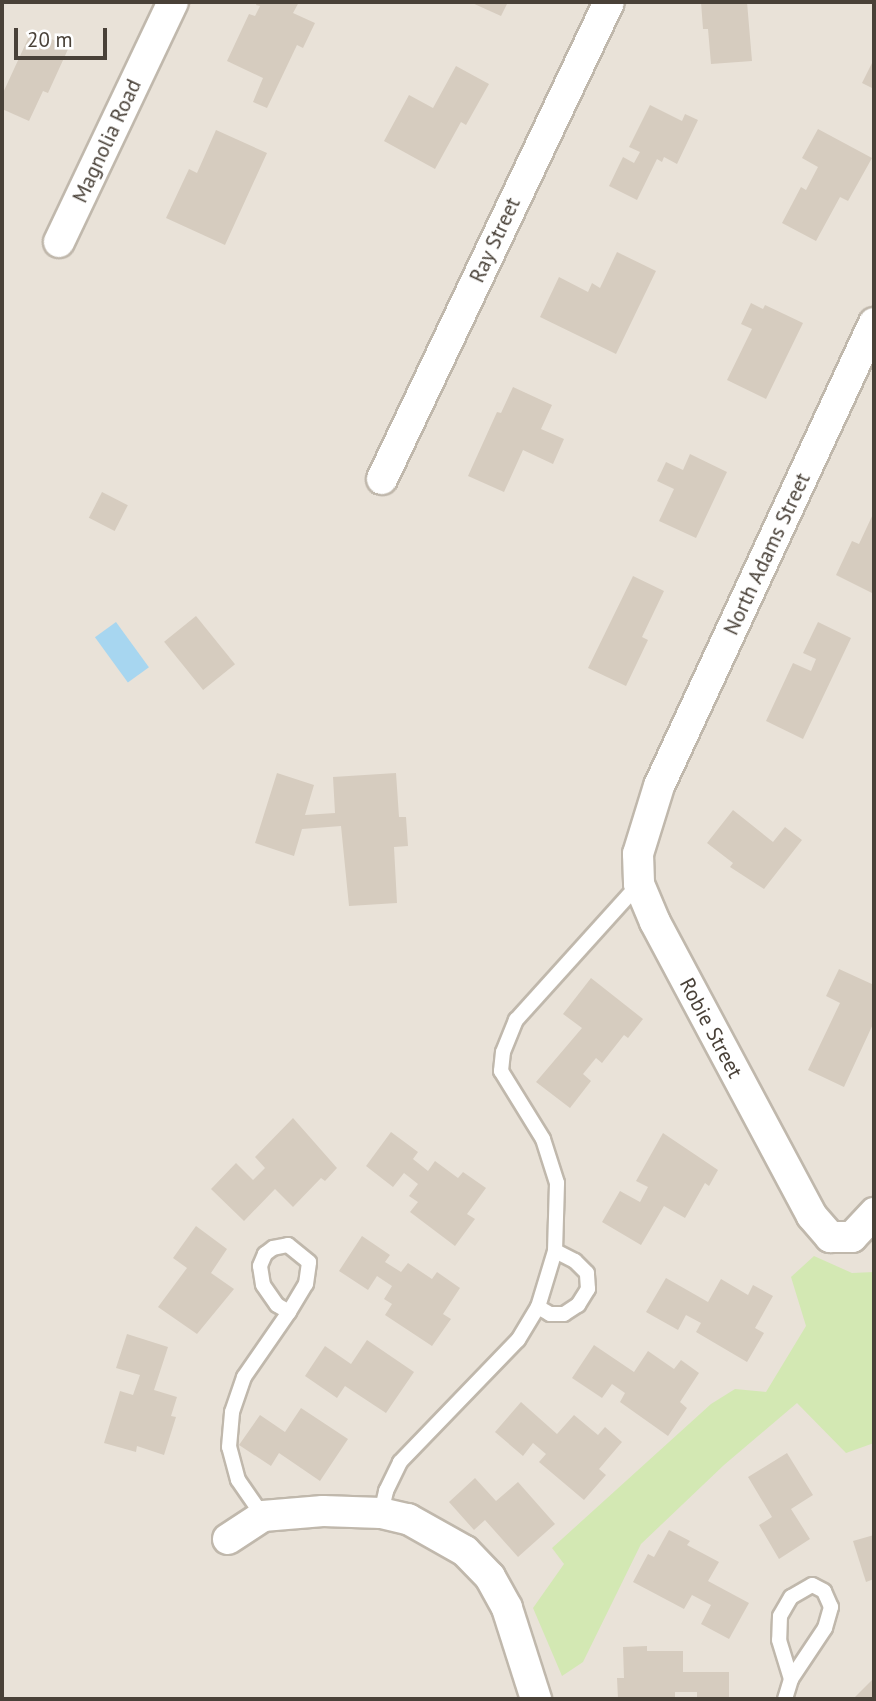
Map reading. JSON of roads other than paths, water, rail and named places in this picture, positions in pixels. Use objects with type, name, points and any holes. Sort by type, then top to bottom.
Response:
[{"type":"street","name":"Magnolia Road","points":[[59,242],[173,2]]},
{"type":"street","name":"Ray Street","points":[[382,479],[609,2]]},
{"type":"street","name":"North Adams Street","points":[[659,786],[874,323]]},
{"type":"street","name":"Robie Street","points":[[659,786],[638,854],[639,884],[655,922],[812,1216],[830,1237],[852,1237],[874,1213]]},
{"type":"street","points":[[228,1539],[263,1516],[323,1511],[381,1513],[408,1519],[465,1551],[489,1577],[506,1608],[536,1699]]},
{"type":"lane","points":[[381,1513],[386,1491],[400,1462],[518,1340],[538,1307],[555,1251],[557,1183],[543,1139],[501,1071],[503,1052],[516,1020],[639,884]]},
{"type":"lane","points":[[263,1516],[238,1480],[229,1447],[232,1412],[244,1377],[289,1312],[306,1284],[309,1262],[288,1245],[273,1248],[265,1254],[260,1266],[263,1285],[277,1304],[289,1312]]},
{"type":"lane","points":[[538,1307],[550,1314],[564,1314],[578,1305],[588,1289],[587,1273],[575,1261],[555,1251]]},
{"type":"lane","points":[[785,1699],[791,1679],[825,1628],[831,1607],[824,1591],[812,1584],[791,1597],[780,1615],[779,1640],[791,1679]]},
{"type":"water","points":[[116,622],[149,667],[128,683],[95,637]]}]
